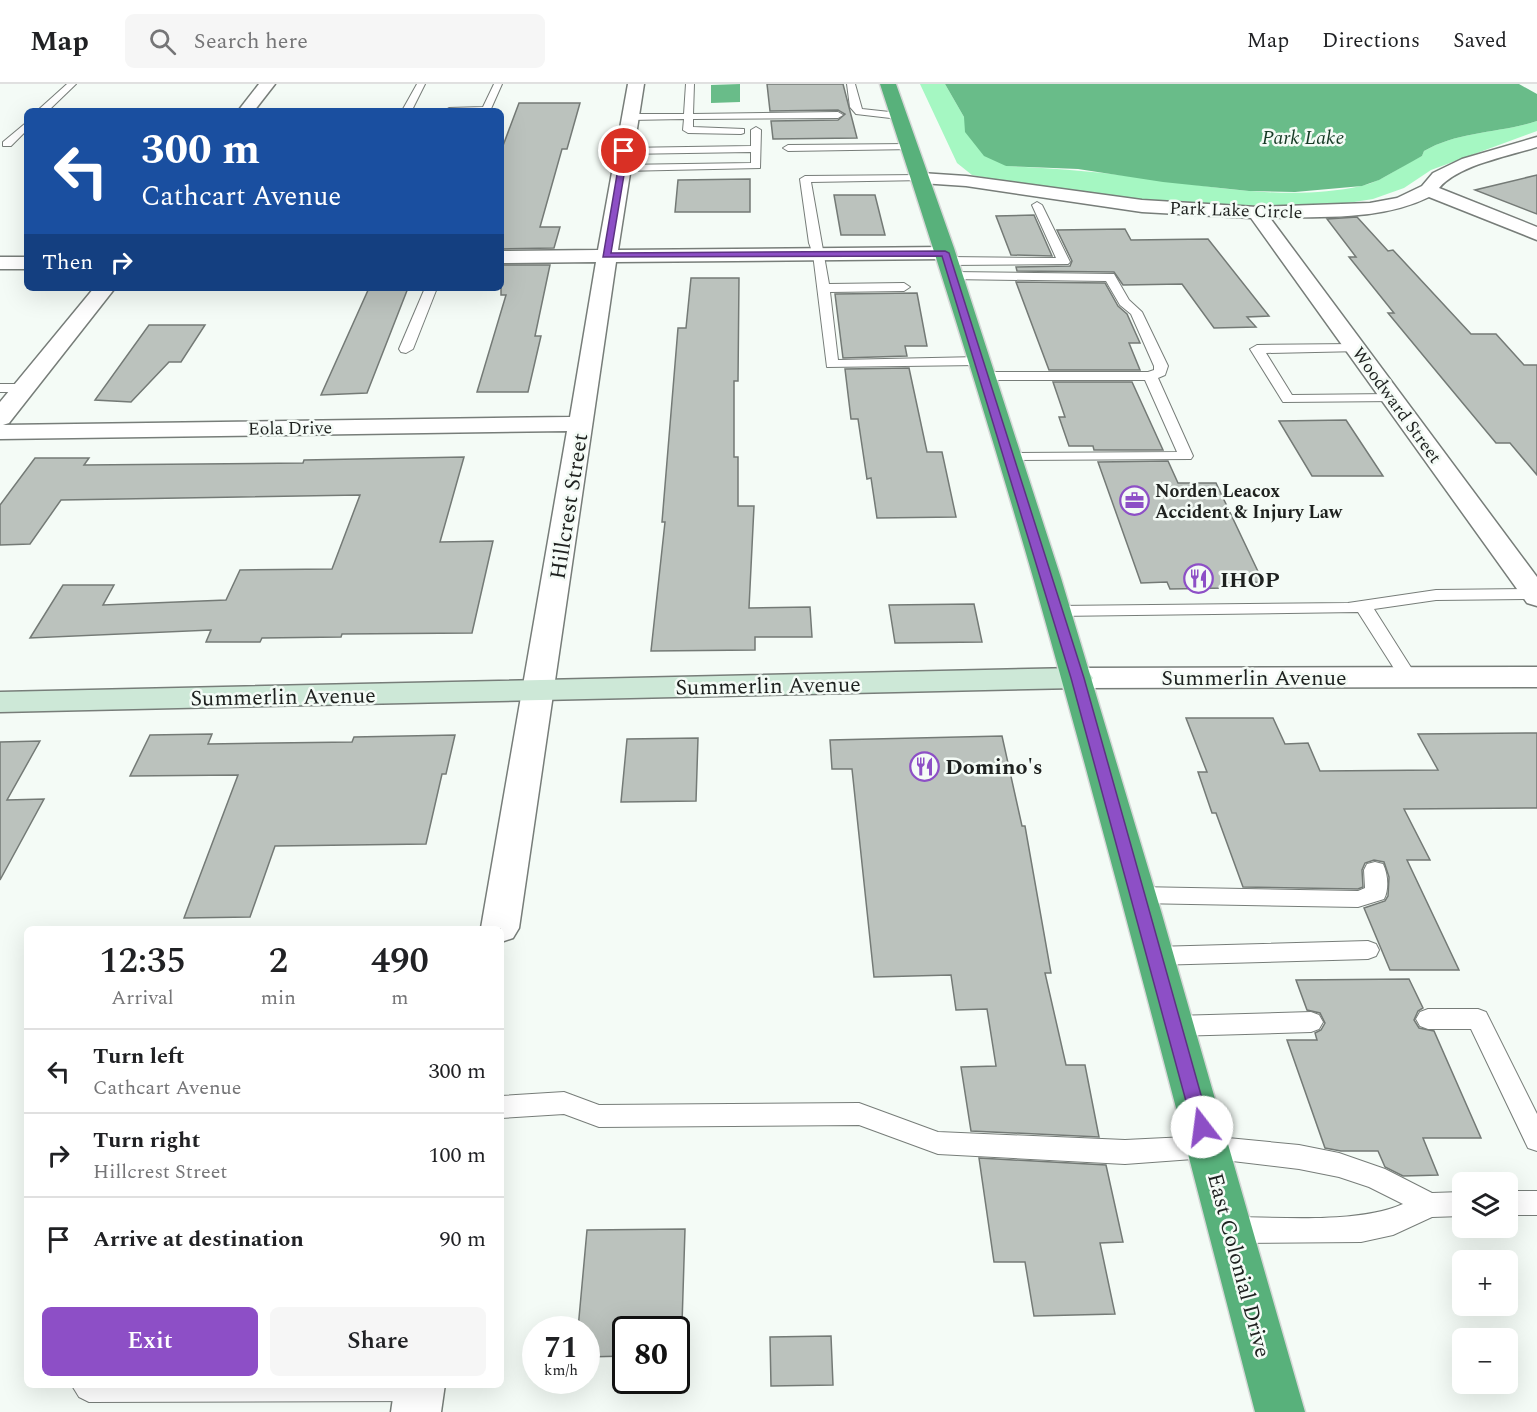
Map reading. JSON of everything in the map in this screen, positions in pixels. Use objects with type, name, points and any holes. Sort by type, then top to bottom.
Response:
[{"type":"highway","name":"East Colonial Drive","points":[[888,84],[921,178],[1077,678],[1280,1412]]},
{"type":"street","points":[[248,108],[267,84]]},
{"type":"street","name":"Hillcrest Street","points":[[500,926],[541,690],[606,256],[636,84]]},
{"type":"street","name":"Park Lake Circle","points":[[921,178],[1142,206],[1257,213],[1371,209],[1402,203],[1428,190],[1439,177],[1468,164],[1537,142]]},
{"type":"street","points":[[1428,190],[1537,234]]},
{"type":"street","name":"Woodward Street","points":[[1257,213],[1536,596]]},
{"type":"street","points":[[504,257],[819,254],[948,264]]},
{"type":"street","points":[[0,263],[24,263]]},
{"type":"street","points":[[0,418],[103,291]]},
{"type":"street","name":"Eola Drive","points":[[0,432],[580,424]]},
{"type":"street","name":"Summerlin Avenue","points":[[0,702],[1077,678],[1537,677]]},
{"type":"lane","points":[[45,108],[72,84]]},
{"type":"lane","points":[[409,108],[422,84]]},
{"type":"lane","points":[[488,108],[498,84]]},
{"type":"lane","points":[[690,84],[687,130],[741,131]]},
{"type":"lane","points":[[851,84],[855,107],[860,112],[899,116]]},
{"type":"lane","points":[[630,117],[838,115]]},
{"type":"lane","points":[[7,144],[24,128]]},
{"type":"lane","points":[[623,159],[752,167],[757,164],[756,130]]},
{"type":"lane","points":[[788,148],[910,147]]},
{"type":"lane","points":[[623,159],[652,150],[756,149]]},
{"type":"lane","points":[[921,178],[805,179],[815,243],[819,254],[832,364],[1150,376],[1160,372],[1161,366],[1136,312],[1124,302],[1110,277],[948,264]]},
{"type":"lane","points":[[948,264],[1064,262],[1037,205]]},
{"type":"lane","points":[[822,288],[904,287]]},
{"type":"lane","points":[[406,349],[430,291]]},
{"type":"lane","points":[[1356,348],[1257,349],[1288,399],[1392,398]]},
{"type":"lane","points":[[1009,457],[1186,456],[1150,376]]},
{"type":"lane","points":[[0,388],[25,388]]},
{"type":"lane","points":[[1057,611],[1348,608],[1436,595],[1536,596]]},
{"type":"lane","points":[[1363,606],[1408,677]]},
{"type":"lane","points":[[1137,896],[1358,899],[1376,893],[1375,870]]},
{"type":"lane","points":[[1154,956],[1368,950]]},
{"type":"lane","points":[[1428,1019],[1478,1019],[1537,1140]]},
{"type":"lane","points":[[1174,1026],[1303,1022]]},
{"type":"lane","points":[[504,1107],[564,1103],[599,1116],[859,1114],[884,1120],[917,1137],[938,1143],[1125,1152],[1207,1147],[1299,1157],[1339,1165],[1376,1177],[1430,1205]]},
{"type":"lane","points":[[1518,1203],[1537,1203]]},
{"type":"lane","points":[[1230,1230],[1361,1229],[1393,1222],[1430,1205],[1452,1204]]},
{"type":"lane","points":[[136,1388],[419,1394]]},
{"type":"shaded area","points":[[920,84],[945,84],[964,117],[1006,166],[1097,172],[1204,186],[1282,193],[1309,193],[1369,184],[1422,156],[1424,151],[1437,144],[1465,136],[1537,121],[1537,131],[1431,170],[1404,188],[1373,199],[1323,207],[1265,209],[1167,203],[1041,188],[972,175],[957,163]]},
{"type":"water","points":[[740,84],[740,102],[711,103],[711,85]]},
{"type":"water","name":"Park Lake","points":[[945,84],[1519,84],[1537,94],[1537,121],[1437,144],[1424,151],[1422,156],[1379,180],[1362,186],[1295,192],[1249,191],[1163,182],[1078,169],[1006,166],[984,156],[965,132],[964,117]]},
{"type":"building","points":[[767,84],[843,84],[857,138],[773,139],[771,121],[838,120],[845,114],[838,110],[770,111]]},
{"type":"building","points":[[519,103],[580,103],[567,149],[562,149],[540,227],[560,227],[554,248],[504,249],[504,143]]},
{"type":"building","points":[[1537,175],[1537,214],[1475,190]]},
{"type":"building","points":[[750,179],[750,212],[675,212],[678,180]]},
{"type":"building","points":[[834,195],[875,195],[885,235],[841,235]]},
{"type":"building","points":[[1034,215],[1052,256],[1011,255],[996,216]]},
{"type":"building","points":[[1357,217],[1388,251],[1393,250],[1471,334],[1496,334],[1524,365],[1537,365],[1537,475],[1510,443],[1496,443],[1388,313],[1394,313],[1349,257],[1356,257],[1327,219]]},
{"type":"building","points":[[1125,229],[1131,240],[1208,239],[1269,316],[1247,317],[1256,327],[1214,328],[1182,284],[1123,285],[1114,272],[1017,271],[1016,267],[1070,266],[1072,261],[1057,230]]},
{"type":"building","points":[[504,265],[550,265],[535,336],[541,336],[528,392],[477,392],[506,295],[501,295],[501,291],[504,291]]},
{"type":"building","points":[[691,278],[739,278],[738,381],[734,381],[734,457],[738,457],[738,506],[754,506],[749,608],[810,607],[812,637],[755,637],[755,650],[651,651],[665,522],[662,522],[678,328],[686,328]]},
{"type":"building","points":[[1016,282],[1105,283],[1118,306],[1127,314],[1140,343],[1129,343],[1140,370],[1049,370]]},
{"type":"building","points":[[368,291],[407,291],[367,393],[321,395]]},
{"type":"building","points":[[917,293],[927,346],[905,346],[907,356],[843,358],[835,294]]},
{"type":"building","points":[[149,325],[205,325],[181,362],[169,362],[131,402],[95,400]]},
{"type":"building","points":[[909,368],[927,452],[942,452],[956,517],[877,518],[871,478],[867,479],[858,419],[851,419],[845,369]]},
{"type":"building","points":[[1053,382],[1132,382],[1163,450],[1094,450],[1093,446],[1069,446],[1059,417],[1065,417]]},
{"type":"building","points":[[1346,420],[1383,476],[1312,476],[1279,421]]},
{"type":"building","points":[[464,457],[440,542],[493,541],[472,633],[342,634],[341,637],[262,638],[260,642],[206,642],[211,630],[30,638],[63,585],[114,585],[103,605],[226,600],[240,570],[332,569],[360,495],[61,500],[30,544],[0,545],[0,505],[35,458],[89,458],[84,465],[303,463],[304,460]]},
{"type":"building","points":[[1168,461],[1178,483],[1216,483],[1263,582],[1224,583],[1226,588],[1170,589],[1167,582],[1141,583],[1098,462]]},
{"type":"building","points":[[974,604],[982,642],[895,643],[889,605]]},
{"type":"building","points":[[1186,718],[1273,718],[1285,744],[1308,743],[1320,771],[1438,770],[1418,734],[1537,733],[1537,808],[1404,809],[1430,860],[1407,860],[1459,970],[1390,970],[1364,908],[1385,901],[1388,896],[1389,877],[1384,862],[1374,860],[1365,863],[1362,870],[1363,887],[1358,889],[1243,887],[1216,813],[1212,813],[1198,772],[1207,772]]},
{"type":"building","points":[[212,734],[208,744],[352,742],[354,737],[455,735],[446,774],[442,774],[426,844],[275,846],[250,917],[184,918],[238,775],[130,776],[150,735]]},
{"type":"building","points":[[1002,736],[1022,826],[1025,826],[1051,973],[1045,973],[1066,1065],[1085,1065],[1099,1137],[971,1131],[961,1067],[996,1066],[987,1009],[956,1010],[951,975],[874,977],[852,769],[832,769],[830,740]]},
{"type":"building","points":[[698,738],[696,801],[621,802],[627,739]]},
{"type":"building","points":[[40,741],[7,800],[44,799],[0,880],[0,742]]},
{"type":"building","points":[[1409,979],[1423,1008],[1418,1011],[1414,1020],[1419,1028],[1434,1031],[1481,1138],[1423,1138],[1438,1175],[1403,1176],[1385,1167],[1378,1151],[1341,1151],[1325,1148],[1287,1040],[1317,1040],[1315,1033],[1321,1030],[1325,1023],[1320,1013],[1307,1010],[1296,980]]},
{"type":"building","points":[[979,1158],[1106,1165],[1123,1242],[1100,1243],[1115,1314],[1034,1316],[1025,1262],[994,1262]]},
{"type":"building","points":[[685,1229],[682,1316],[612,1316],[612,1356],[600,1357],[600,1316],[579,1316],[587,1230]]},
{"type":"building","points":[[831,1336],[833,1385],[771,1386],[770,1337]]},
{"type":"place","name":"Norden Leacox Accident & Injury Law","points":[[1134,501]]},
{"type":"place","name":"IHOP","points":[[1199,579]]},
{"type":"place","name":"Domino's","points":[[924,766]]},
{"type":"route","points":[[624,151],[606,256],[945,253],[1077,678],[1202,1127]]}]
